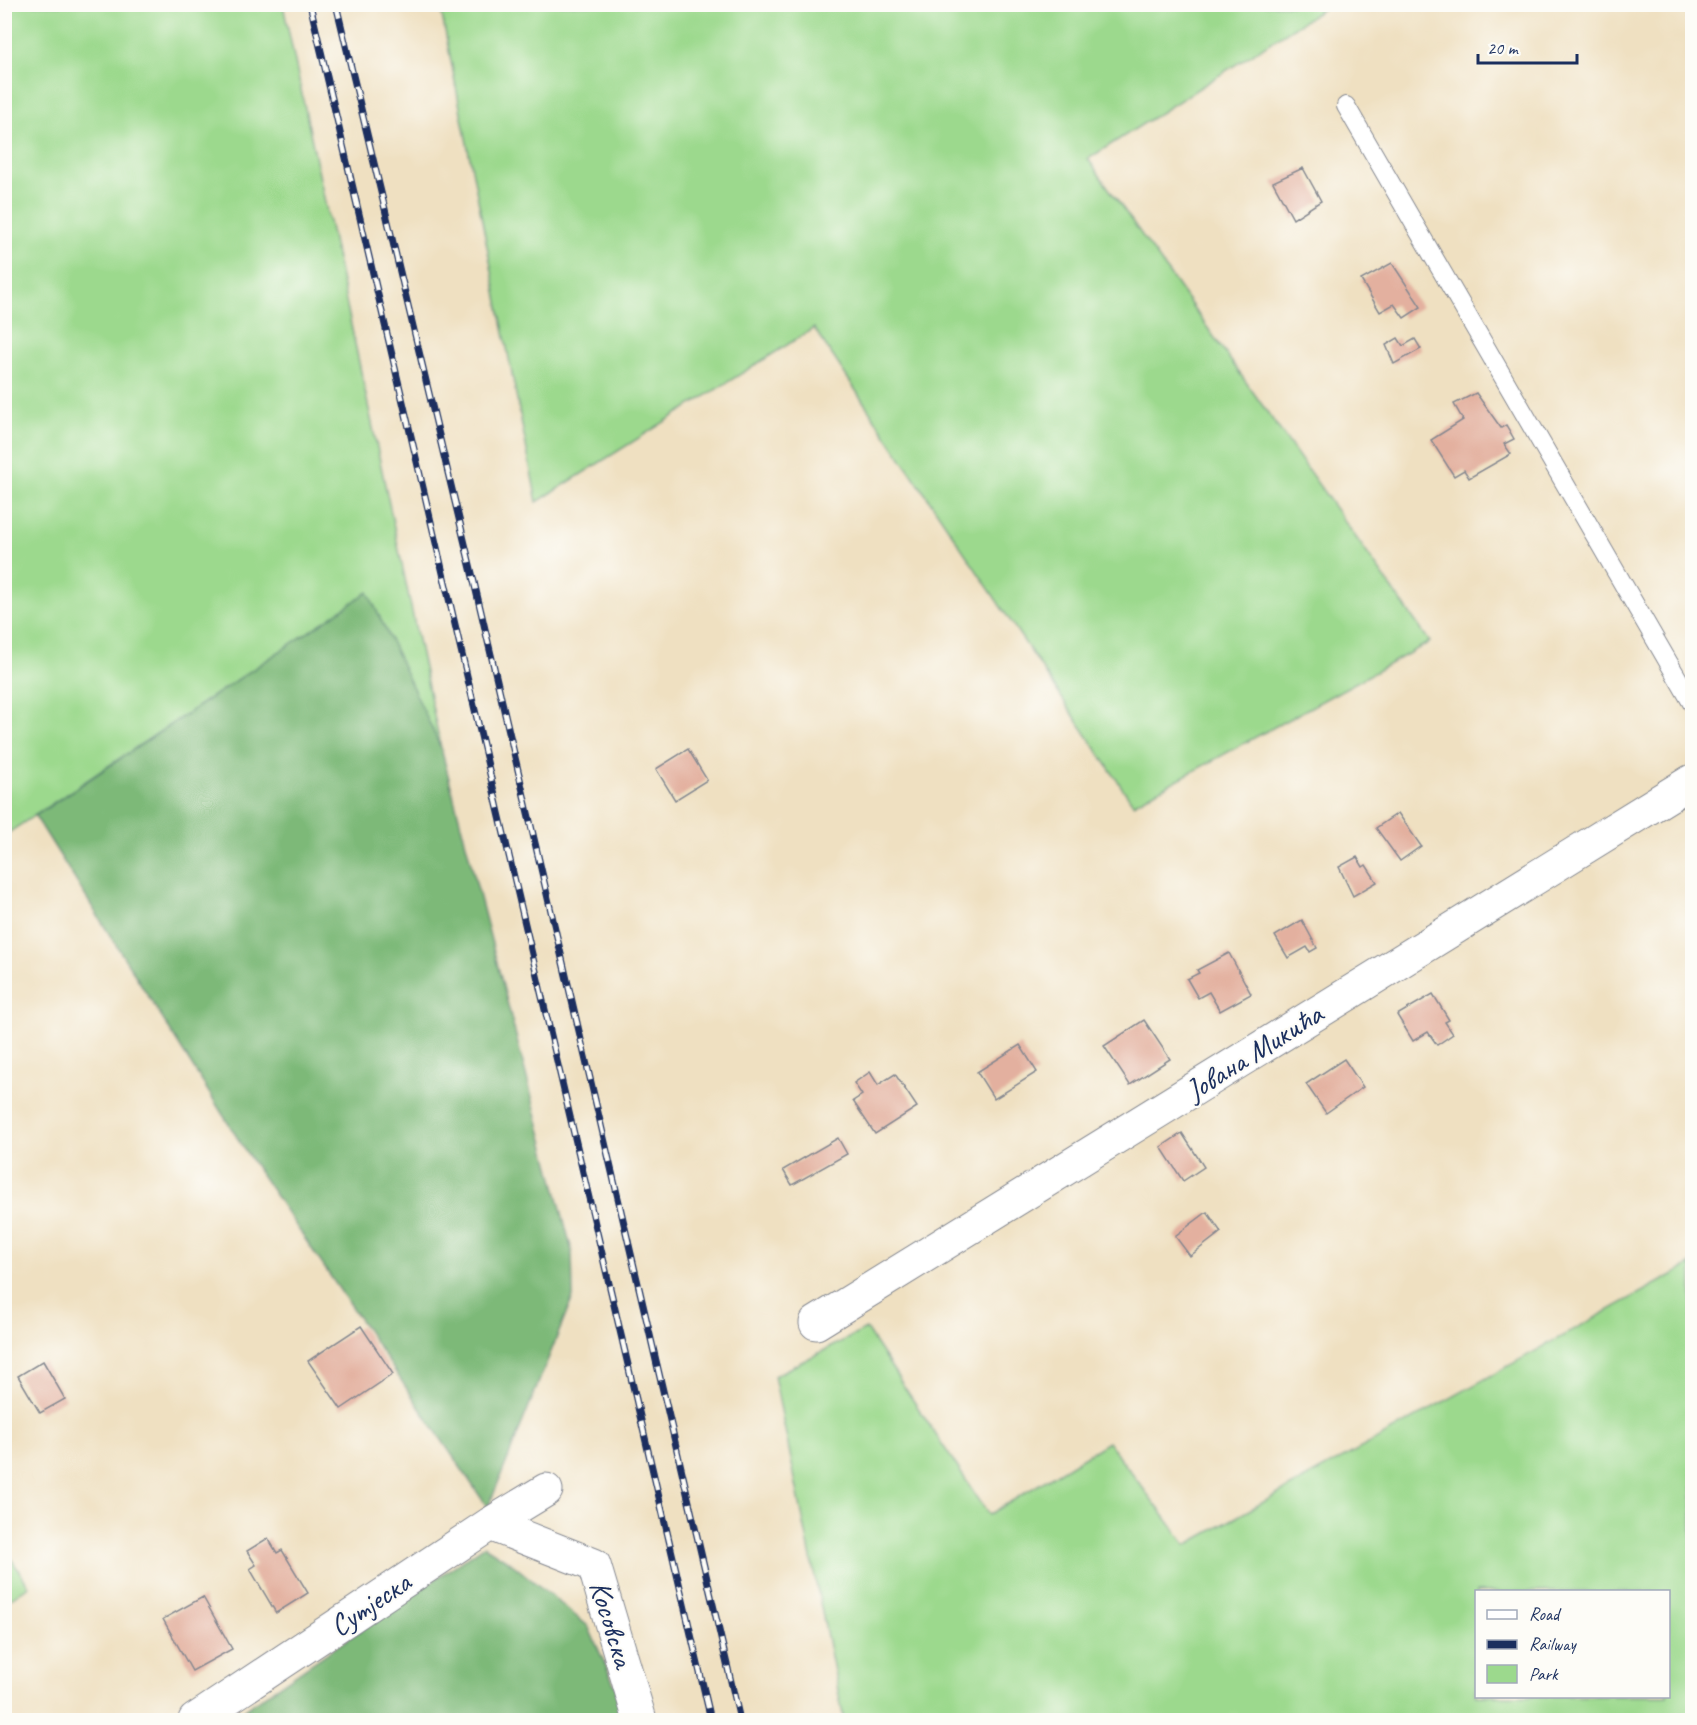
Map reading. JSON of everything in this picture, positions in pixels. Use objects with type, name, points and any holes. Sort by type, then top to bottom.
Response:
[{"type":"street","name":"Јована Микића","points":[[816,1323],[1692,781]]},
{"type":"street","name":"Сутјеска","points":[[195,1720],[490,1524],[546,1490]]},
{"type":"street","name":"Косовска","points":[[490,1524],[594,1565],[640,1720]]},
{"type":"lane","points":[[1346,106],[1692,704]]},
{"type":"green space","points":[[5,5],[283,5],[441,748],[367,593],[5,835]]},
{"type":"green space","points":[[440,5],[1329,5],[1088,159],[1430,642],[1133,804],[814,328],[537,502]]},
{"type":"green space","points":[[368,592],[441,748],[572,1251],[573,1297],[488,1508],[252,1161],[35,816]]},
{"type":"green space","points":[[1692,1264],[1692,1720],[844,1720],[774,1376],[866,1329],[989,1515],[1108,1442],[1186,1545]]},
{"type":"green space","points":[[484,1546],[511,1563],[588,1626],[630,1720],[229,1720]]},
{"type":"green space","points":[[4,1548],[29,1586],[5,1602],[4,1602]]},
{"type":"building","points":[[1303,168],[1321,201],[1293,219],[1273,182]]},
{"type":"building","points":[[1392,263],[1421,307],[1404,318],[1394,304],[1380,312],[1361,280]]},
{"type":"building","points":[[1398,338],[1403,346],[1415,339],[1421,349],[1394,364],[1386,345]]},
{"type":"building","points":[[1476,393],[1501,428],[1506,425],[1514,439],[1504,444],[1511,454],[1469,478],[1464,470],[1454,476],[1431,440],[1463,420],[1454,404]]},
{"type":"building","points":[[688,749],[707,780],[675,800],[656,769]]},
{"type":"building","points":[[1398,813],[1421,846],[1400,861],[1376,828]]},
{"type":"building","points":[[1357,857],[1363,867],[1366,865],[1377,882],[1353,896],[1339,867]]},
{"type":"building","points":[[1302,920],[1317,948],[1310,952],[1307,947],[1288,958],[1275,936]]},
{"type":"building","points":[[1229,953],[1251,994],[1220,1011],[1209,992],[1198,998],[1187,979],[1199,973],[1197,970]]},
{"type":"building","points":[[1433,994],[1449,1020],[1445,1022],[1453,1034],[1437,1045],[1428,1032],[1413,1041],[1397,1015]]},
{"type":"building","points":[[1144,1020],[1170,1059],[1130,1085],[1104,1046]]},
{"type":"building","points":[[1020,1045],[1037,1072],[994,1099],[977,1072]]},
{"type":"building","points":[[1344,1059],[1363,1087],[1326,1113],[1306,1084]]},
{"type":"building","points":[[870,1072],[878,1085],[895,1074],[917,1107],[875,1134],[853,1101],[862,1095],[854,1083]]},
{"type":"building","points":[[1182,1133],[1204,1167],[1183,1181],[1161,1147]]},
{"type":"building","points":[[838,1138],[847,1154],[792,1185],[783,1170]]},
{"type":"building","points":[[1207,1212],[1221,1232],[1190,1256],[1175,1236]]},
{"type":"building","points":[[361,1326],[393,1374],[341,1409],[308,1361]]},
{"type":"building","points":[[43,1361],[65,1399],[40,1413],[18,1376]]},
{"type":"building","points":[[268,1538],[277,1553],[282,1550],[308,1593],[276,1613],[250,1569],[256,1565],[247,1551]]},
{"type":"building","points":[[203,1597],[232,1649],[192,1671],[163,1619]]},
{"type":"railway","points":[[310,4],[711,1720]]},
{"type":"railway","points":[[336,4],[471,569],[740,1720]]}]
